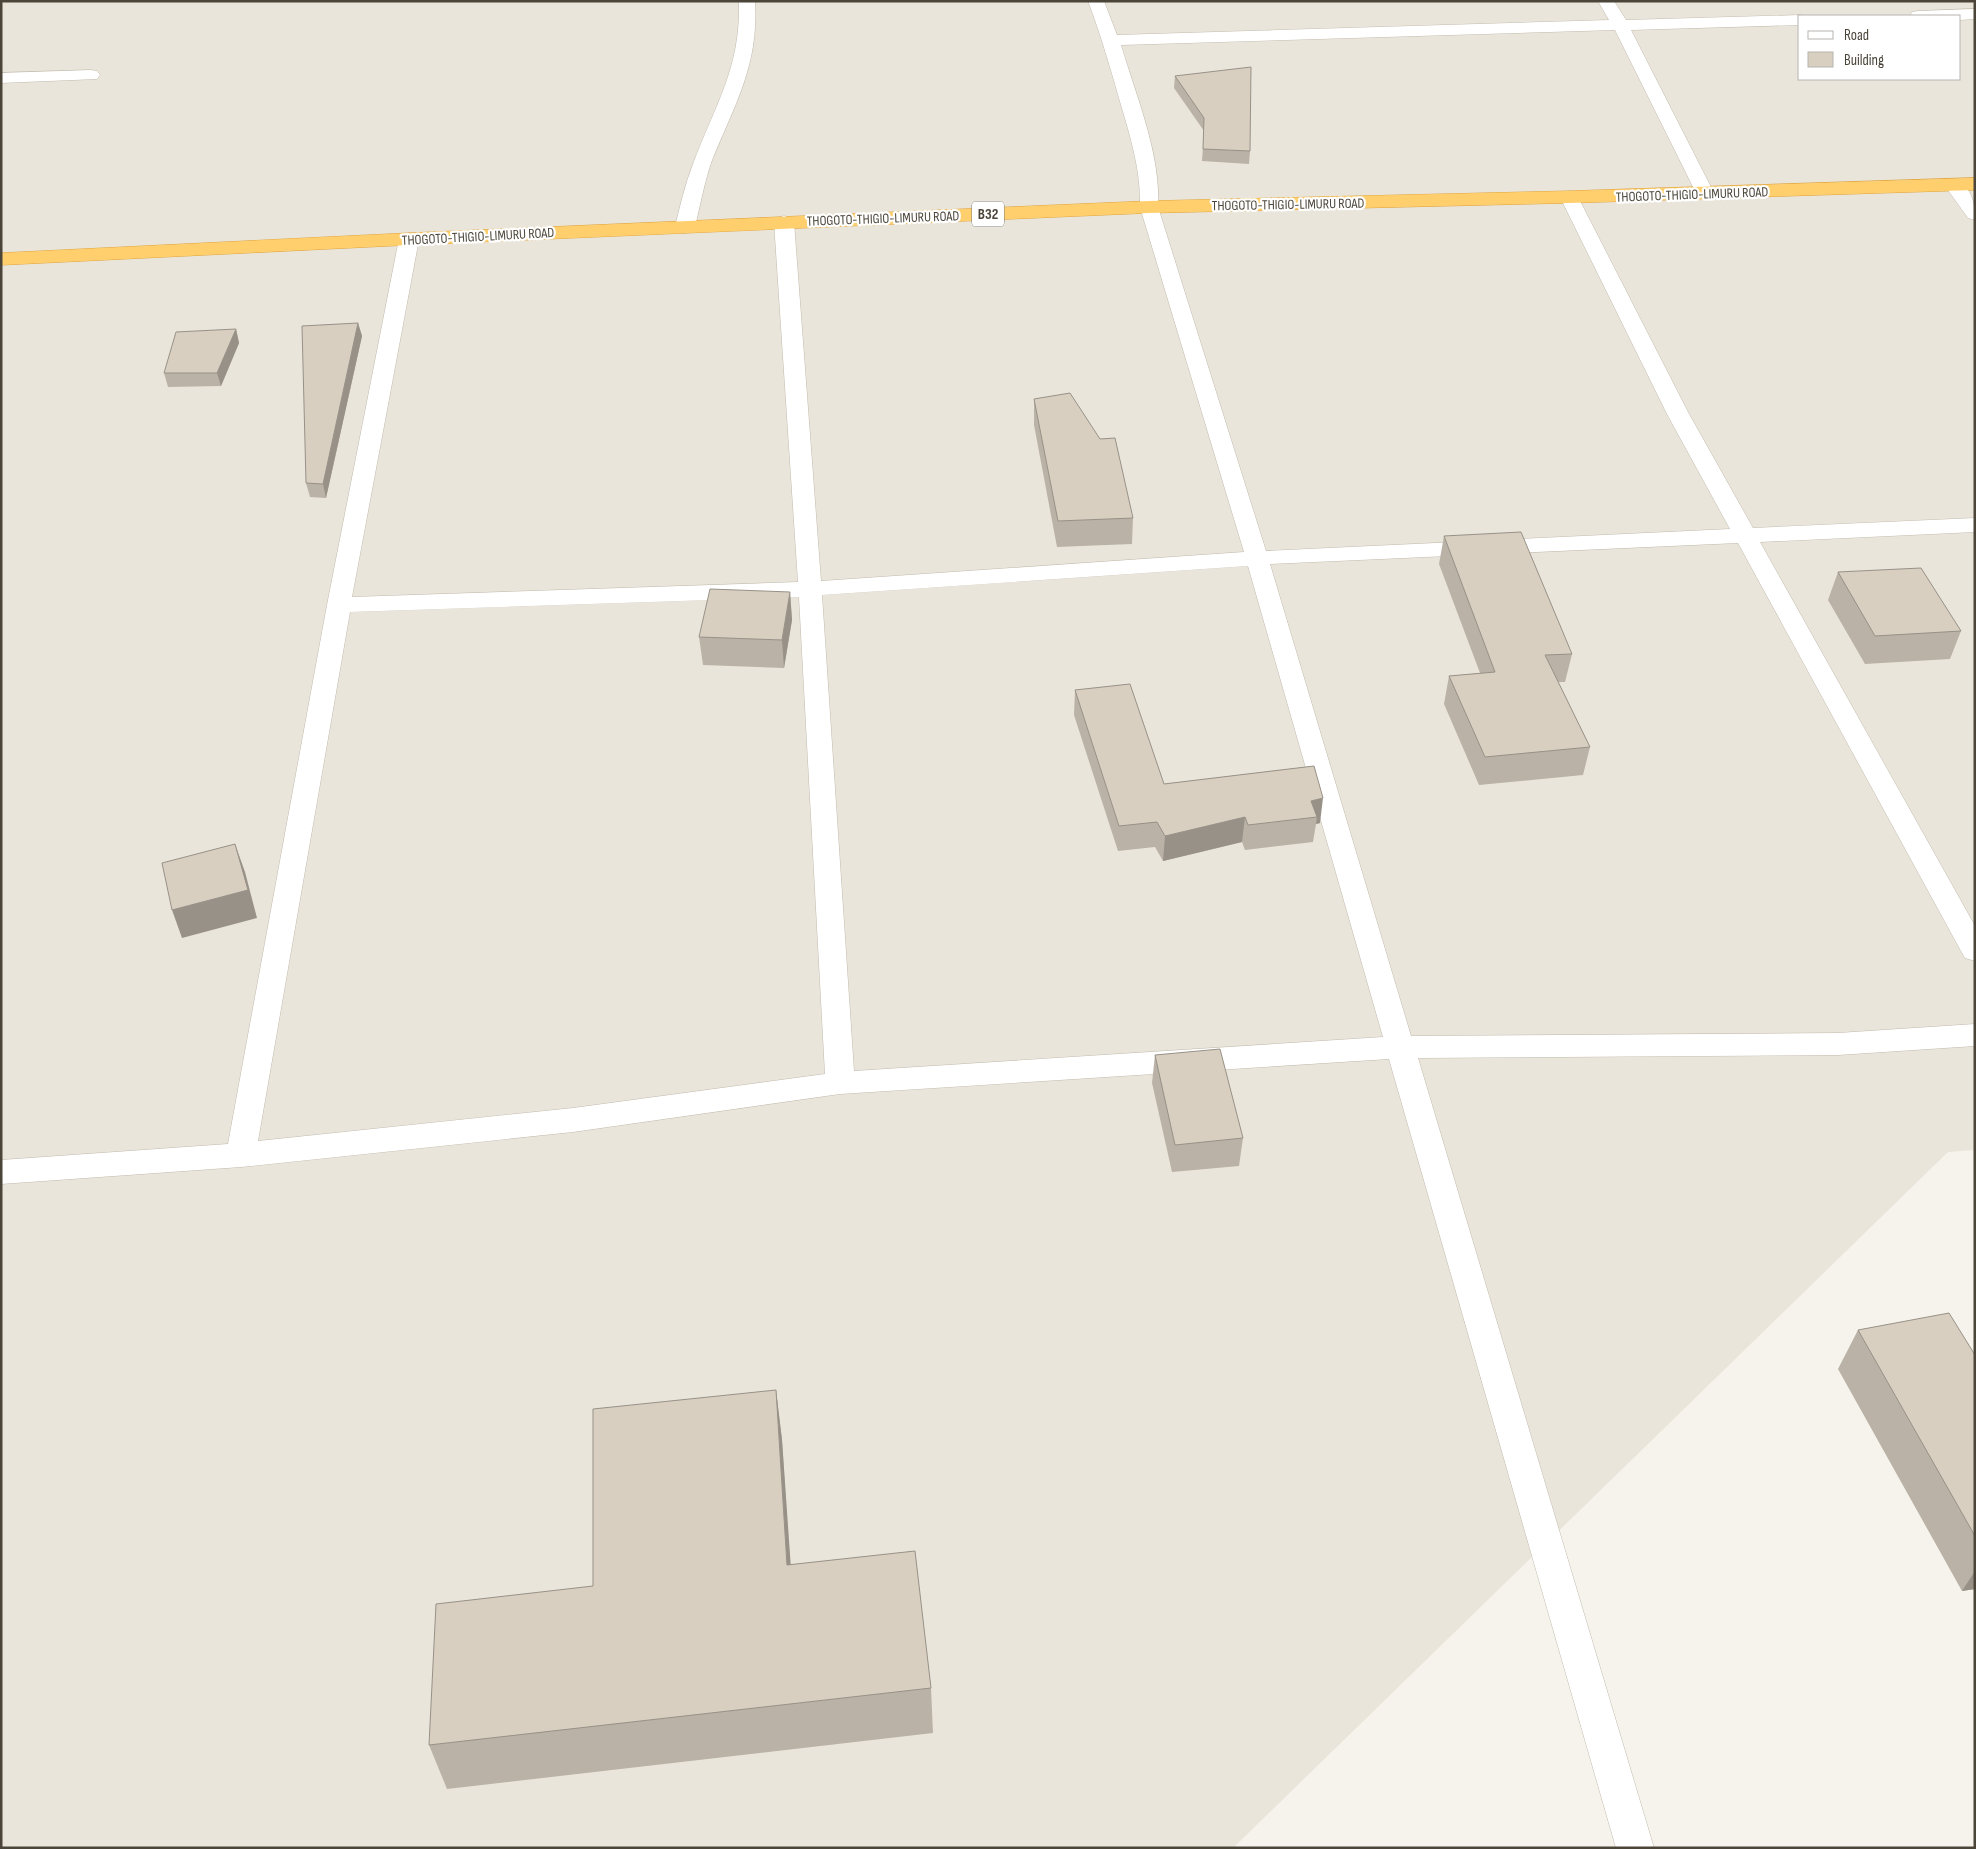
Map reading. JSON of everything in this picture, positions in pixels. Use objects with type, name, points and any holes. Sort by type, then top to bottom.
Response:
[{"type":"highway","name":"THOGOTO-THIGIO-LIMURU ROAD","points":[[1,259],[784,222],[1149,207],[1569,197],[1975,184]]},
{"type":"street","points":[[684,227],[702,166],[740,79],[746,43],[747,1]]},
{"type":"street","points":[[1096,1],[1111,40],[1143,150],[1150,186],[1149,207],[1257,558],[1635,1848]]},
{"type":"street","points":[[1606,1],[1621,26],[1706,193]]},
{"type":"street","points":[[1946,15],[1975,14]]},
{"type":"street","points":[[1111,40],[1798,20]]},
{"type":"street","points":[[1,78],[91,75]]},
{"type":"street","points":[[1954,186],[1975,214]]},
{"type":"street","points":[[1569,197],[1678,414],[1975,951]]},
{"type":"street","points":[[784,222],[810,590],[840,1083]]},
{"type":"street","points":[[241,1155],[339,605],[409,239]]},
{"type":"street","points":[[339,605],[810,590],[1257,558],[1975,525]]},
{"type":"street","points":[[1,1172],[241,1155],[573,1120],[840,1083],[1400,1047],[1838,1044],[1975,1035]]},
{"type":"shaded area","points":[[1,1],[1975,1],[1975,1150],[1948,1152],[1233,1848],[1,1848]]},
{"type":"building","points":[[1251,67],[1250,151],[1203,149],[1204,118],[1175,76]]},
{"type":"building","points":[[358,323],[323,484],[306,483],[302,326]]},
{"type":"building","points":[[236,329],[217,373],[164,373],[176,332]]},
{"type":"building","points":[[1070,393],[1100,439],[1115,438],[1133,518],[1058,521],[1034,399]]},
{"type":"building","points":[[1521,532],[1572,654],[1545,655],[1590,747],[1485,757],[1449,676],[1495,672],[1444,536]]},
{"type":"building","points":[[1921,568],[1961,631],[1875,636],[1838,572]]},
{"type":"building","points":[[710,589],[790,592],[782,640],[699,637]]},
{"type":"building","points":[[1130,684],[1164,784],[1314,766],[1323,798],[1311,801],[1317,817],[1248,825],[1245,817],[1165,836],[1157,822],[1119,826],[1075,690]]},
{"type":"building","points":[[235,844],[248,890],[172,910],[162,863]]},
{"type":"building","points":[[1220,1049],[1243,1138],[1175,1145],[1155,1055]]},
{"type":"building","points":[[1949,1313],[1975,1355],[1975,1536],[1858,1330]]},
{"type":"building","points":[[776,1390],[787,1565],[915,1551],[931,1688],[429,1745],[436,1604],[593,1586],[593,1409]]}]
